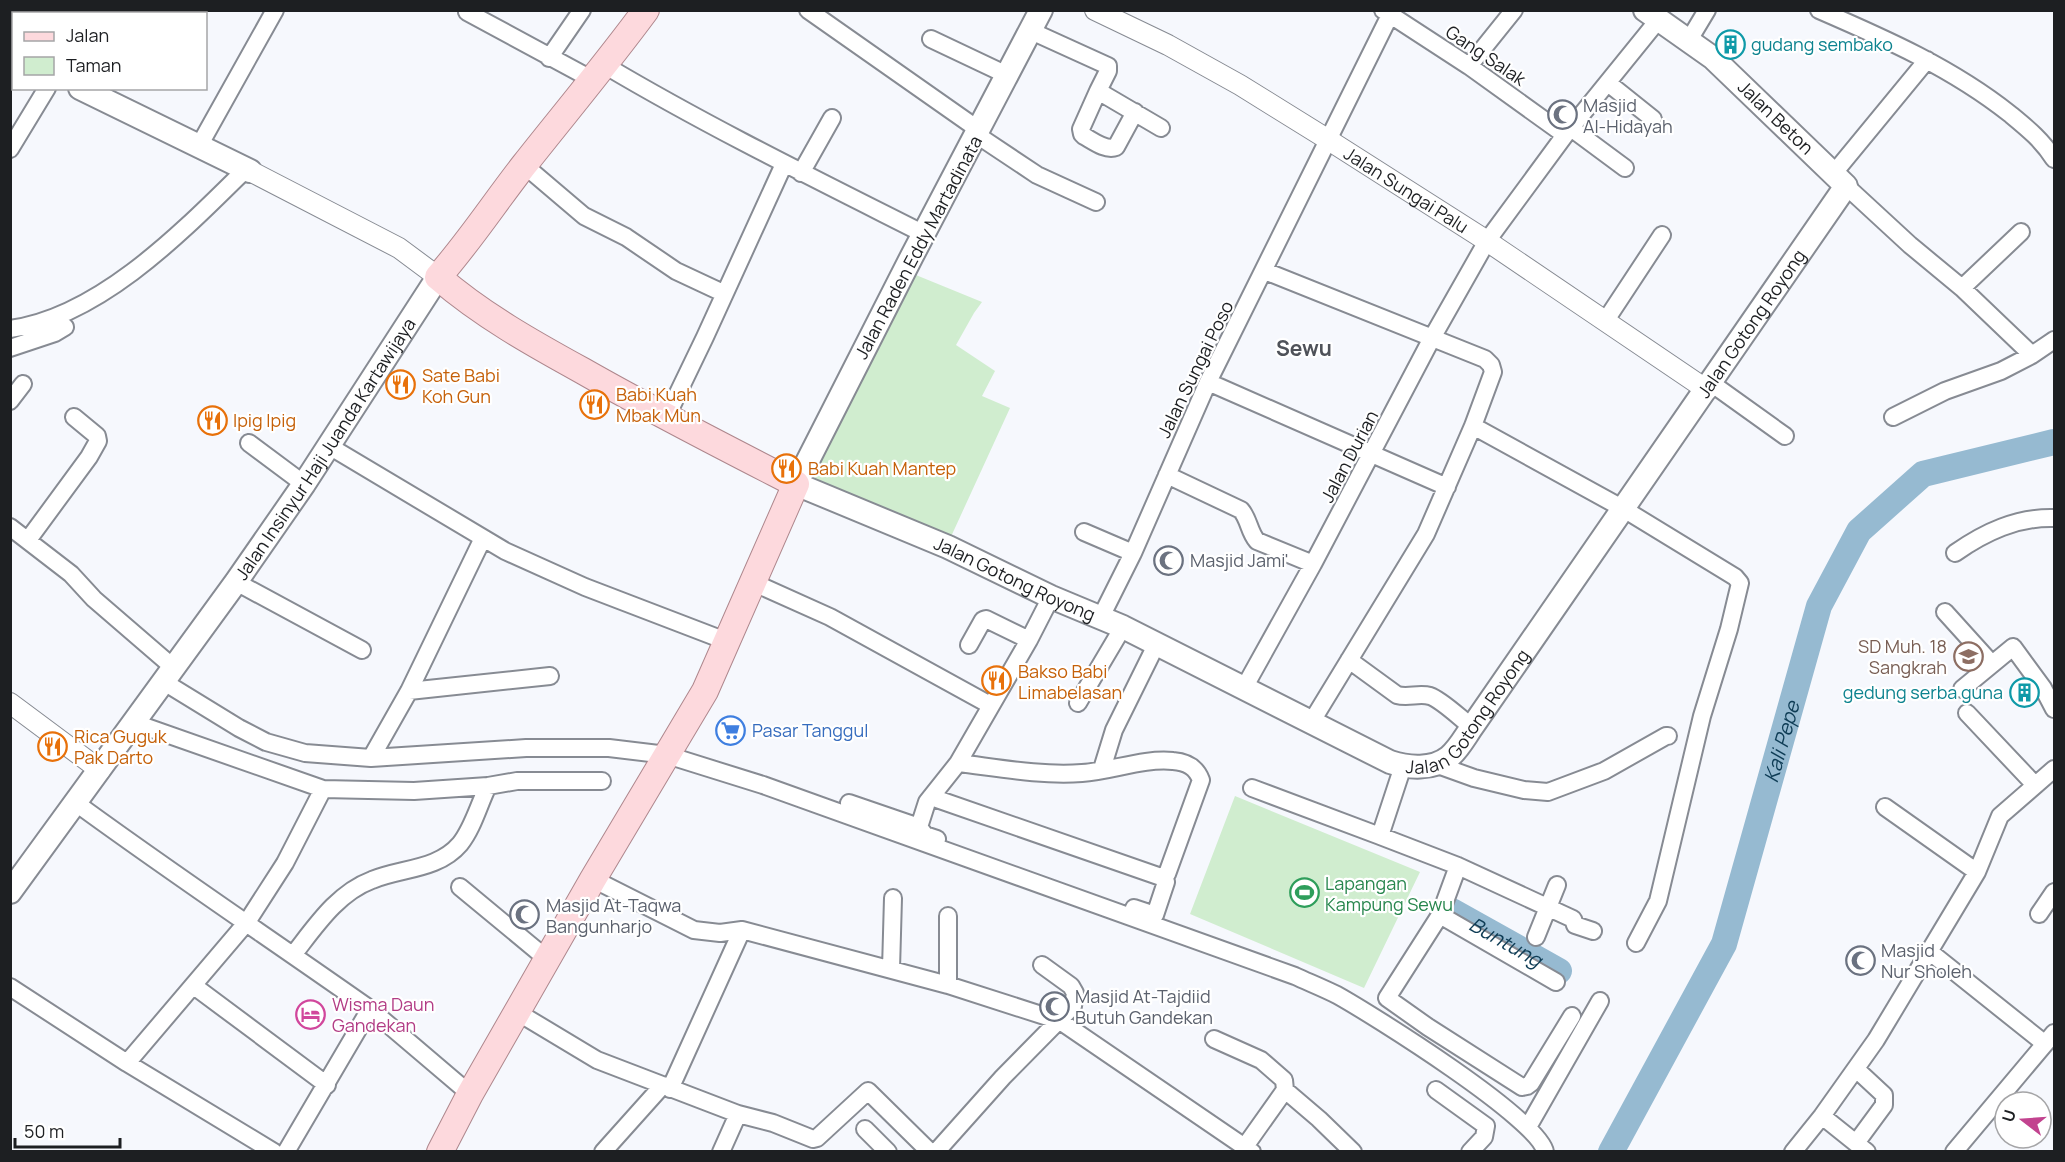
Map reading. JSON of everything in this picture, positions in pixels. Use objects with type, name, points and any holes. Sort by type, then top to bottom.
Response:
[{"type":"main road","name":"Jalan Insinyur Haji Juanda Kartawijaya","points":[[10,892],[236,582],[304,484],[438,278],[524,165],[590,72],[646,10]]},
{"type":"main road","name":"Jalan Raden Eddy Martadinata","points":[[796,484],[1041,10]]},
{"type":"main road","name":"Jalan Beton","points":[[1652,15],[1713,58],[1840,179]]},
{"type":"main road","points":[[84,90],[254,173]]},
{"type":"main road","name":"Jalan Gotong Royong","points":[[796,484],[948,547],[1051,597],[1123,627],[1380,757],[1403,766],[1435,764],[1449,757],[1472,728],[1622,508],[1709,386],[1840,179]]},
{"type":"main road","points":[[438,278],[470,304],[521,337],[666,418],[796,484],[705,690],[547,959],[470,1094],[440,1152]]},
{"type":"street","points":[[553,59],[582,10]]},
{"type":"street","points":[[808,10],[1037,175],[1096,202]]},
{"type":"street","name":"Jalan Sungai Palu","points":[[1095,10],[1168,45],[1327,139],[1709,386]]},
{"type":"street","points":[[1469,66],[1514,10]]},
{"type":"street","points":[[1689,40],[1707,10]]},
{"type":"street","points":[[1819,10],[1873,33],[1958,77],[1995,102],[2038,136],[2055,159]]},
{"type":"street","points":[[199,146],[274,11]]},
{"type":"street","points":[[467,12],[553,59],[645,90],[801,173],[924,234]]},
{"type":"street","name":"Jalan Sungai Poso","points":[[1101,617],[1133,554],[1208,382],[1265,271],[1387,13]]},
{"type":"street","name":"Gang Salak","points":[[1387,13],[1625,168]]},
{"type":"street","name":"Jalan Durian","points":[[1244,688],[1373,453],[1432,338],[1487,241],[1568,131],[1608,82],[1652,15]]},
{"type":"street","points":[[1030,31],[1108,66],[1108,71],[1081,129],[1084,136],[1107,148],[1116,147],[1135,112]]},
{"type":"street","points":[[932,39],[1007,75]]},
{"type":"street","points":[[1927,60],[1840,179],[1910,245],[1962,288],[2032,355]]},
{"type":"street","points":[[1608,82],[1653,119]]},
{"type":"street","points":[[10,149],[46,90]]},
{"type":"street","points":[[1098,91],[1161,128]]},
{"type":"street","points":[[801,173],[832,118]]},
{"type":"street","points":[[666,418],[784,164]]},
{"type":"street","points":[[524,165],[584,216],[626,237],[676,271],[723,293]]},
{"type":"street","points":[[10,348],[55,327],[111,287],[174,240],[254,173],[399,248],[438,278]]},
{"type":"street","points":[[1962,288],[2020,232]]},
{"type":"street","points":[[1606,320],[1662,235]]},
{"type":"street","points":[[1265,271],[1485,359],[1491,364],[1493,372],[1473,426],[1426,534],[1312,721]]},
{"type":"street","points":[[10,329],[55,327]]},
{"type":"street","points":[[1893,417],[1945,391],[2001,371],[2055,340]]},
{"type":"street","points":[[1208,382],[1447,487]]},
{"type":"street","points":[[10,401],[23,384]]},
{"type":"street","points":[[1709,386],[1785,436]]},
{"type":"street","points":[[28,540],[89,457],[98,441],[97,436],[74,417]]},
{"type":"street","points":[[1473,426],[1622,508],[1735,577],[1740,584],[1702,716],[1658,901],[1636,944]]},
{"type":"street","points":[[249,443],[304,484]]},
{"type":"street","points":[[329,446],[514,555],[585,587],[726,641]]},
{"type":"street","points":[[1167,475],[1240,510],[1245,516],[1251,534],[1257,541],[1313,564]]},
{"type":"street","points":[[1955,553],[1973,540],[1994,530],[2018,522],[2055,518]]},
{"type":"street","points":[[10,527],[71,574],[169,675],[239,728],[266,742],[305,753],[371,758],[526,748],[609,748],[668,755],[774,789],[1294,976],[1336,995],[1468,1080],[1528,1127],[1542,1141],[1545,1152]]},
{"type":"street","points":[[1084,532],[1133,554]]},
{"type":"street","points":[[371,758],[409,691],[483,538]]},
{"type":"street","points":[[236,582],[362,650]]},
{"type":"street","points":[[752,582],[830,617],[990,705]]},
{"type":"street","points":[[919,827],[931,797],[958,763],[1029,640],[1051,597]]},
{"type":"street","points":[[1945,612],[1992,664]]},
{"type":"street","points":[[969,645],[983,620],[986,619],[1029,640]]},
{"type":"street","points":[[1078,703],[1123,627]]},
{"type":"street","points":[[1102,769],[1114,730],[1157,644]]},
{"type":"street","points":[[1962,689],[2013,647],[2043,688],[2055,709]]},
{"type":"street","points":[[1349,660],[1403,697],[1428,695],[1433,697],[1472,728]]},
{"type":"street","points":[[409,691],[550,676]]},
{"type":"street","points":[[10,703],[100,770]]},
{"type":"street","points":[[1967,713],[2035,784]]},
{"type":"street","points":[[135,723],[323,789],[414,791],[517,782],[602,781]]},
{"type":"street","points":[[1435,764],[1524,790],[1548,792],[1604,771],[1668,736]]},
{"type":"street","points":[[958,763],[1049,774],[1085,773],[1172,761],[1189,765],[1198,771],[1202,780],[1164,877]]},
{"type":"street","points":[[1380,836],[1403,766]]},
{"type":"street","points":[[1792,1152],[1822,1116],[1876,1040],[1977,873],[2000,816],[2055,769]]},
{"type":"street","points":[[293,955],[327,913],[354,889],[372,879],[419,867],[447,856],[460,843],[488,786]]},
{"type":"street","points":[[1252,788],[1458,866],[1573,919],[1575,925],[1593,931]]},
{"type":"street","points":[[127,1063],[247,922],[285,863],[323,789]]},
{"type":"street","points":[[931,797],[1164,877]]},
{"type":"street","points":[[76,803],[166,869],[247,922],[370,1010],[470,1094]]},
{"type":"street","points":[[849,803],[919,827],[925,835],[1153,915],[1156,913],[1166,882],[1164,877]]},
{"type":"street","points":[[1885,807],[1977,873]]},
{"type":"street","points":[[1458,866],[1440,915],[1387,999],[1522,1087],[1531,1083],[1572,1016]]},
{"type":"street","points":[[593,879],[694,930],[720,933],[742,930],[948,985],[1060,1021],[1246,1150],[1285,1090],[1284,1080],[1261,1060],[1214,1039]]},
{"type":"street","points":[[1536,937],[1557,885]]},
{"type":"street","points":[[460,887],[547,959]]},
{"type":"street","points":[[2039,914],[2055,892]]},
{"type":"street","points":[[891,969],[893,898]]},
{"type":"street","points":[[1440,915],[1557,982]]},
{"type":"street","points":[[948,916],[948,985]]},
{"type":"street","points":[[603,1152],[666,1087],[742,930]]},
{"type":"street","points":[[1930,952],[2052,1036],[1954,1152]]},
{"type":"street","points":[[936,1152],[1007,1073],[1073,1006],[1075,993],[1071,986],[1042,965]]},
{"type":"street","points":[[194,986],[327,1085]]},
{"type":"street","points":[[10,987],[127,1063],[274,1152]]},
{"type":"street","points":[[1528,1127],[1600,1001]]},
{"type":"street","points":[[286,1152],[370,1010]]},
{"type":"street","points":[[517,1012],[597,1060],[738,1114],[773,1123],[810,1138],[817,1138],[868,1091],[930,1152]]},
{"type":"street","points":[[1822,1116],[1862,1147],[1885,1100],[1884,1095],[1856,1069]]},
{"type":"street","points":[[1285,1090],[1353,1152]]},
{"type":"street","points":[[1436,1090],[1486,1126],[1484,1137],[1470,1152]]},
{"type":"street","points":[[721,1152],[738,1114]]},
{"type":"street","points":[[865,1129],[888,1152]]},
{"type":"green space","points":[[911,273],[982,302],[956,345],[995,371],[982,396],[1010,408],[949,541],[809,484]]},
{"type":"green space","name":"Lapangan Kampung Sewu","points":[[1235,796],[1420,872],[1364,988],[1190,914]]},
{"type":"waterway","name":"Kali Pepe","points":[[1611,1152],[1724,944],[1819,606],[1859,531],[1923,474],[2054,442]]},
{"type":"waterway","name":"Buntung","points":[[1452,911],[1559,971]]},
{"type":"place","name":"gudang sembako","points":[[1730,44]]},
{"type":"place","name":"Masjid Al-Hidayah","points":[[1562,115]]},
{"type":"place","name":"Sate Babi Koh Gun","points":[[401,385]]},
{"type":"place","name":"Babi Kuah Mbak Mun","points":[[595,404]]},
{"type":"place","name":"Ipig Ipig","points":[[212,420]]},
{"type":"place","name":"Babi Kuah Mantep","points":[[787,468]]},
{"type":"place","name":"Masjid Jami'","points":[[1169,560]]},
{"type":"place","name":"SD Muh. 18 Sangkrah","points":[[1968,656]]},
{"type":"place","name":"Bakso Babi Limabelasan","points":[[997,681]]},
{"type":"place","name":"gedung serba guna","points":[[2024,692]]},
{"type":"place","name":"Pasar Tanggul","points":[[731,730]]},
{"type":"place","name":"Rica Guguk Pak Darto","points":[[53,746]]},
{"type":"place","name":"Lapangan Kampung Sewu","points":[[1304,893]]},
{"type":"place","name":"Masjid At-Taqwa Bangunharjo","points":[[525,915]]},
{"type":"place","name":"Masjid Nur Sholeh","points":[[1860,960]]},
{"type":"place","name":"Masjid At-Tajdiid Butuh Gandekan","points":[[1054,1006]]},
{"type":"place","name":"Wisma Daun Gandekan","points":[[311,1014]]},
{"type":"district","name":"Sewu","points":[[1304,348]]}]
